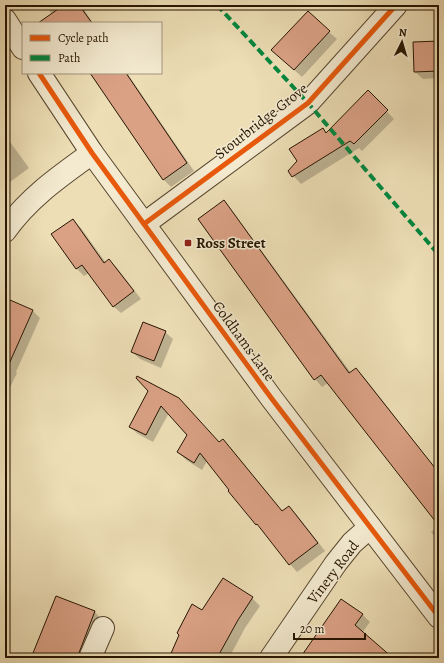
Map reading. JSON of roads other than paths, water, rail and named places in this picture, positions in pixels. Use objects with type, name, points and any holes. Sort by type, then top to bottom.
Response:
[{"type":"street","name":"Stourbridge Grove","points":[[144,224],[308,103],[396,5]]},
{"type":"street","points":[[5,20],[22,46]]},
{"type":"street","name":"Coldhams Lane","points":[[41,74],[92,153],[272,400],[439,617]]},
{"type":"street","points":[[5,231],[14,217],[41,190],[92,153]]},
{"type":"street","name":"Vinery Road","points":[[271,658],[336,563],[352,543],[370,527]]},
{"type":"street","points":[[90,658],[103,628]]},
{"type":"place","name":"Ross Street","points":[[188,243]]}]
